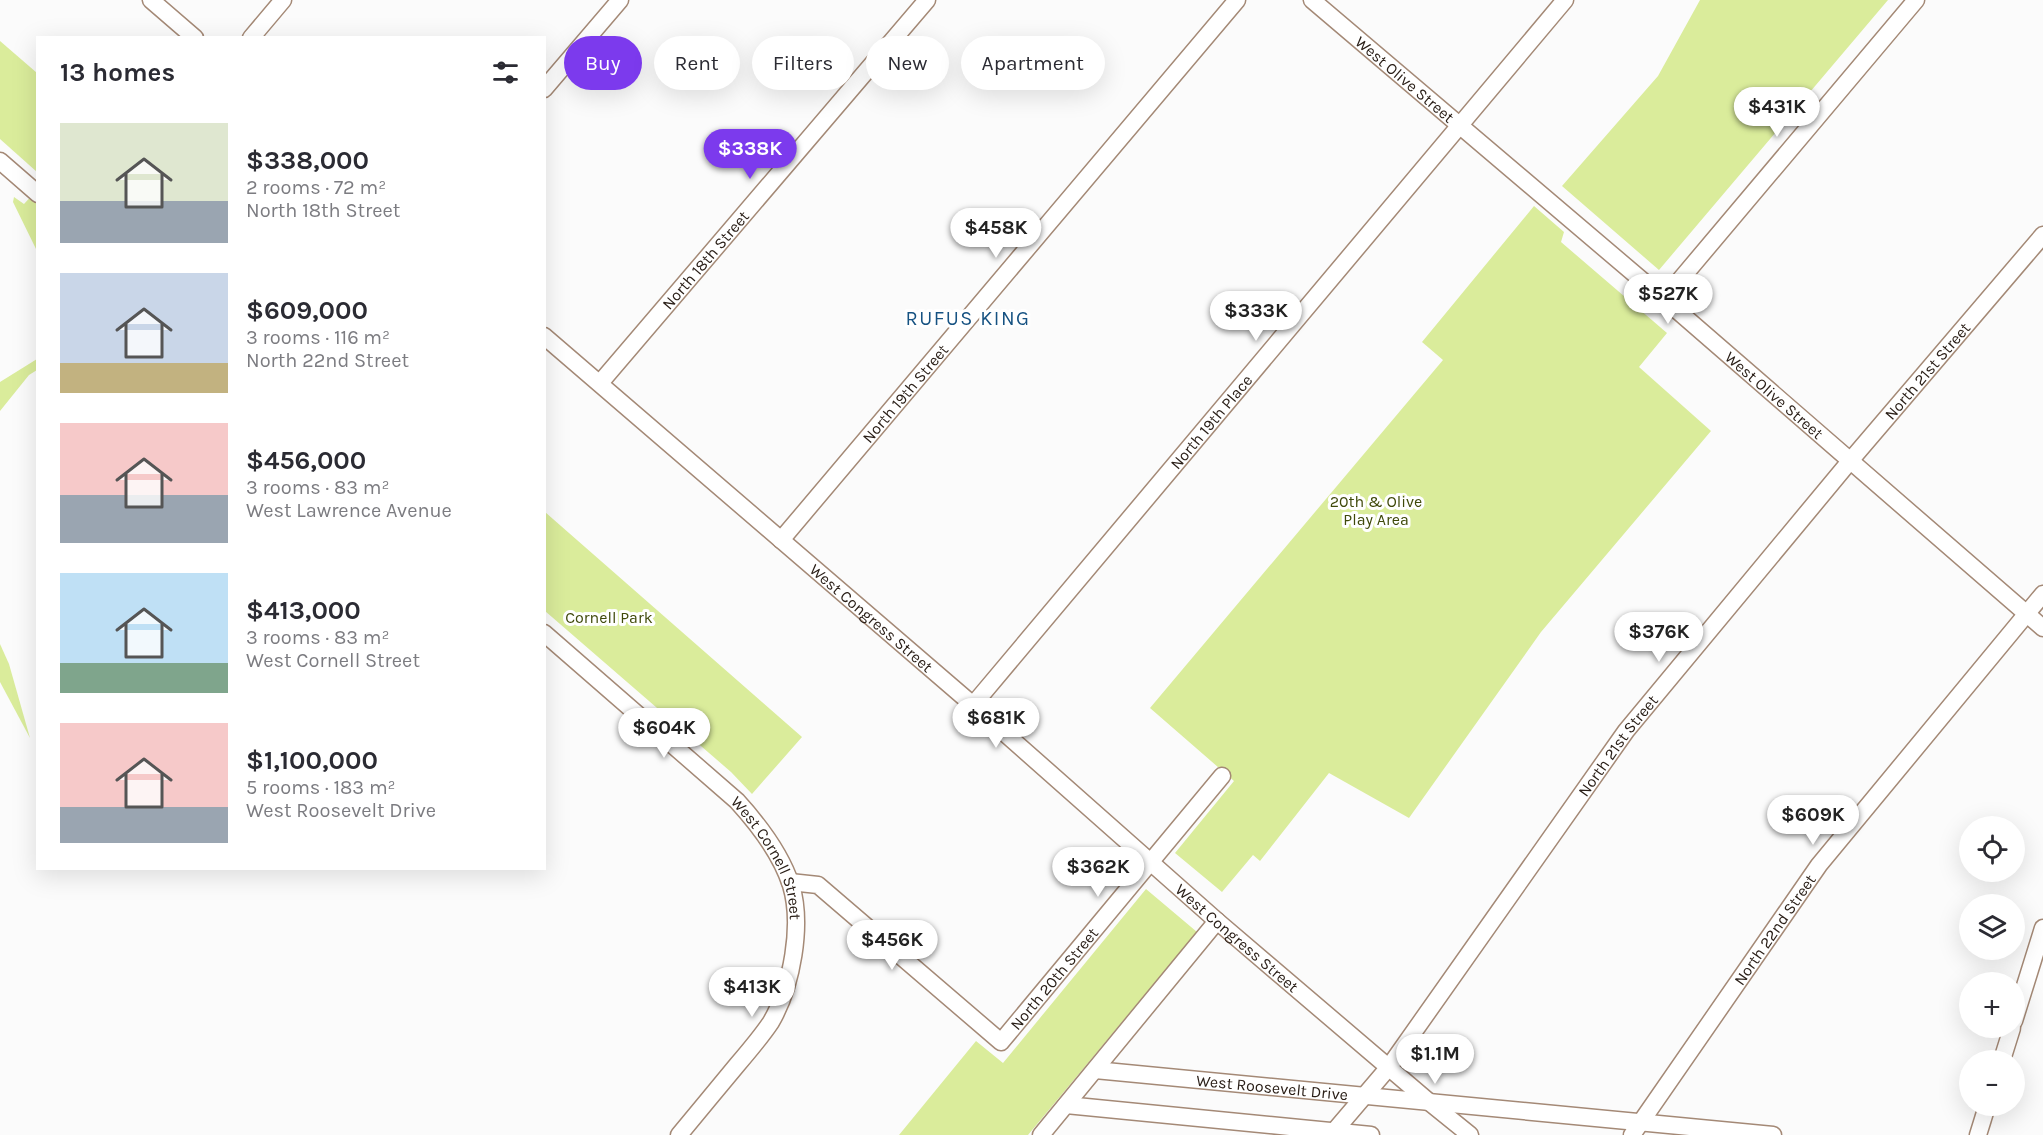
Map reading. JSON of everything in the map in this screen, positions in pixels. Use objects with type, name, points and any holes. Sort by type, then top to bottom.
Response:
[{"type":"street","points":[[151,0],[193,36]]},
{"type":"street","points":[[253,36],[283,0]]},
{"type":"street","points":[[546,87],[620,0]]},
{"type":"street","name":"North 18th Street","points":[[600,383],[927,0]]},
{"type":"street","name":"North 19th Street","points":[[781,540],[1237,0]]},
{"type":"street","name":"West Olive Street","points":[[1312,0],[1664,299],[2043,628]]},
{"type":"street","name":"North 19th Place","points":[[973,705],[1565,0]]},
{"type":"street","points":[[1664,299],[1916,0]]},
{"type":"street","points":[[0,161],[36,192]]},
{"type":"street","name":"North 21st Street","points":[[1333,1133],[1389,1067],[1626,731],[1850,461],[2043,235]]},
{"type":"street","name":"West Congress Street","points":[[546,338],[973,705],[1217,921],[1470,1135]]},
{"type":"street","name":"North 22nd Street","points":[[1636,1129],[1819,865],[2043,594]]},
{"type":"street","name":"West Cornell Street","points":[[546,635],[737,801],[763,833],[790,882],[793,893],[795,936],[793,959],[779,1006],[760,1037],[679,1135]]},
{"type":"street","name":"North 20th Street","points":[[790,882],[818,885],[1000,1042],[1222,776]]},
{"type":"street","points":[[1041,1135],[1217,921]]},
{"type":"street","points":[[2025,986],[2043,928]]},
{"type":"street","name":"West Roosevelt Drive","points":[[1095,1070],[1428,1101],[1636,1129],[1773,1135]]},
{"type":"street","points":[[1066,1105],[1371,1135]]},
{"type":"street","points":[[1978,1135],[1985,1116]]},
{"type":"green space","points":[[1700,0],[1888,0],[1659,270],[1562,186],[1658,76]]},
{"type":"green space","points":[[0,41],[36,72],[36,171],[0,139]]},
{"type":"green space","points":[[36,191],[36,249],[13,202],[14,197],[24,204]]},
{"type":"green space","name":"20th & Olive Play Area","points":[[1534,206],[1564,232],[1561,242],[1667,333],[1639,367],[1711,431],[1541,632],[1409,818],[1329,773],[1260,861],[1253,855],[1222,892],[1175,853],[1234,781],[1150,708],[1443,360],[1422,342]]},
{"type":"green space","points":[[36,360],[36,371],[29,375],[0,411],[0,382]]},
{"type":"green space","name":"Cornell Park","points":[[546,513],[802,737],[752,794],[731,772],[546,612]]},
{"type":"green space","points":[[0,644],[9,664],[30,738],[0,682]]},
{"type":"green space","points":[[1146,889],[1197,932],[1028,1135],[899,1135],[976,1041],[1003,1063]]},
{"type":"district","name":"RUFUS KING","points":[[968,318]]}]
